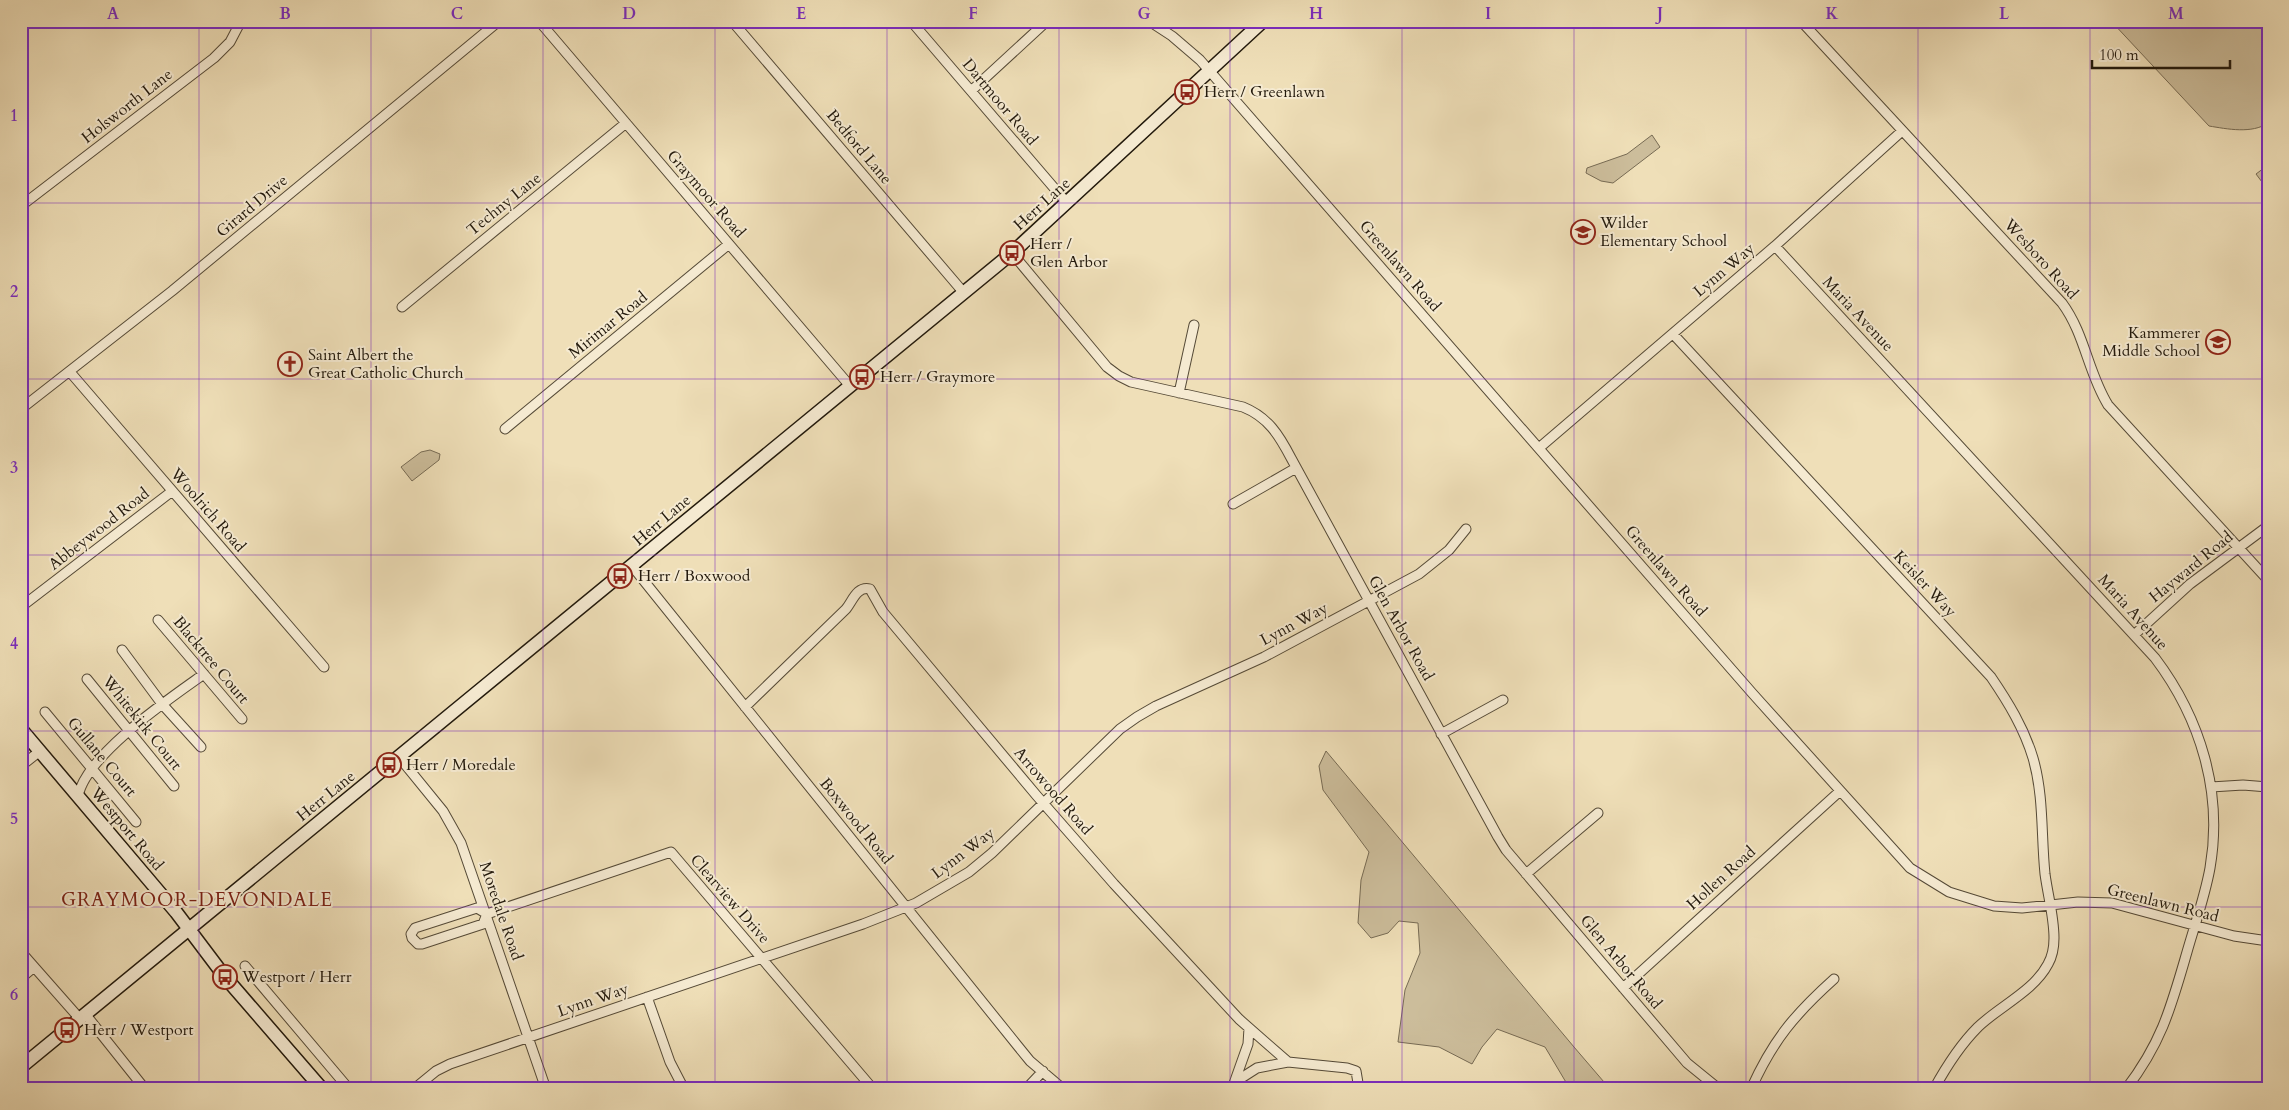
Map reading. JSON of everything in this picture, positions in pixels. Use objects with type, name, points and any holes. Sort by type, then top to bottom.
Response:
[{"type":"main road","name":"Herr Lane","points":[[21,1067],[1012,253],[1264,21]]},
{"type":"main road","name":"Westport Road","points":[[21,729],[189,930],[314,1086]]},
{"type":"street","name":"Holsworth Lane","points":[[21,206],[214,58],[230,42],[241,21]]},
{"type":"street","name":"Girard Drive","points":[[21,409],[172,291],[499,21]]},
{"type":"street","name":"Graymoor Road","points":[[539,21],[850,386]]},
{"type":"street","name":"Bedford Lane","points":[[732,21],[964,293]]},
{"type":"street","name":"Dartmoor Road","points":[[911,21],[1067,203]]},
{"type":"street","points":[[971,91],[1047,21]]},
{"type":"street","name":"Greenlawn Road","points":[[1149,21],[1185,45],[1210,72],[1840,791],[1896,854],[1928,882],[1964,898],[1994,906],[2022,908],[2093,901],[2112,903],[2234,936],[2268,941]]},
{"type":"street","name":"Wesboro Road","points":[[1800,21],[2062,303],[2079,332],[2097,388],[2108,405],[2268,580]]},
{"type":"street","name":"Techny Lane","points":[[402,307],[626,123]]},
{"type":"street","name":"Lynn Way","points":[[1539,448],[1775,246],[1902,132]]},
{"type":"street","name":"Mirimar Road","points":[[505,429],[729,244]]},
{"type":"street","name":"Maria Avenue","points":[[1775,246],[2134,635],[2169,677],[2181,696],[2204,753],[2211,787],[2214,842],[2210,870],[2195,926],[2166,1021],[2154,1048],[2126,1089]]},
{"type":"street","name":"Glen Arbor Road","points":[[1012,253],[1113,372],[1131,382],[1233,405],[1257,414],[1278,433],[1498,838],[1526,874],[1687,1063],[1719,1089]]},
{"type":"street","points":[[1179,393],[1194,325]]},
{"type":"street","name":"Keisler Way","points":[[1673,334],[1972,656],[2008,702],[2022,728],[2039,785],[2045,875],[2050,906]]},
{"type":"street","name":"Woolrich Road","points":[[70,372],[171,492],[324,667]]},
{"type":"street","points":[[1233,504],[1296,468]]},
{"type":"street","name":"Abbeywood Road","points":[[21,608],[171,492]]},
{"type":"street","name":"Hayward Road","points":[[2134,635],[2190,584],[2268,526]]},
{"type":"street","name":"Lynn Way","points":[[414,1089],[436,1071],[450,1064],[907,907],[940,890],[968,872],[992,853],[1120,729],[1137,717],[1156,706],[1264,657],[1434,564],[1449,550],[1466,529]]},
{"type":"street","name":"Boxwood Road","points":[[632,566],[1017,1045],[1063,1089]]},
{"type":"street","name":"Arrowood Road","points":[[746,707],[846,609],[859,590],[870,589],[883,612],[1043,803],[1114,884],[1249,1028],[1288,1062]]},
{"type":"street","name":"Blacktree Court","points":[[158,620],[242,719]]},
{"type":"street","points":[[122,650],[162,704],[201,747]]},
{"type":"street","points":[[78,796],[82,782],[92,768],[130,731],[162,704],[204,674]]},
{"type":"street","name":"Whitekirk Court","points":[[87,679],[174,786]]},
{"type":"street","points":[[1441,734],[1503,700]]},
{"type":"street","name":"Gullane Court","points":[[45,712],[136,822]]},
{"type":"street","points":[[21,766],[40,751]]},
{"type":"street","name":"Moredale Road","points":[[399,757],[443,811],[455,830],[487,914],[546,1089]]},
{"type":"street","points":[[2211,787],[2243,785],[2268,787]]},
{"type":"street","name":"Hollen Road","points":[[1623,988],[1840,791]]},
{"type":"street","points":[[1526,874],[1598,813]]},
{"type":"street","name":"Clearview Drive","points":[[487,914],[671,852],[873,1089]]},
{"type":"street","points":[[1934,1089],[1962,1045],[1978,1027],[2036,981],[2045,970],[2054,946],[2050,906]]},
{"type":"street","points":[[477,908],[487,914],[483,924],[422,944],[418,944],[412,938],[411,934],[415,928],[477,908]]},
{"type":"street","points":[[21,952],[83,1017],[145,1089]]},
{"type":"street","points":[[245,966],[349,1089]]},
{"type":"street","points":[[21,978],[34,967]]},
{"type":"street","points":[[1751,1089],[1767,1055],[1780,1034],[1795,1016],[1834,979]]},
{"type":"street","points":[[647,997],[670,1062],[684,1089]]},
{"type":"street","points":[[1233,1086],[1248,1044],[1249,1028]]},
{"type":"street","points":[[1233,1086],[1257,1068],[1288,1062],[1352,1069],[1358,1073],[1359,1089]]},
{"type":"street","points":[[1026,1089],[1043,1071]]},
{"type":"street","points":[[1047,1089],[1054,1081]]},
{"type":"shaded area","points":[[2111,21],[2268,21],[2268,123],[2255,129],[2247,130],[2209,126]]},
{"type":"shaded area","points":[[1652,135],[1660,147],[1613,183],[1601,181],[1586,173],[1587,168],[1627,154]]},
{"type":"shaded area","points":[[2268,165],[2268,190],[2256,174]]},
{"type":"shaded area","points":[[430,450],[440,454],[439,460],[412,481],[401,467],[421,452]]},
{"type":"shaded area","points":[[1326,751],[1610,1089],[1570,1089],[1545,1047],[1497,1029],[1482,1047],[1472,1064],[1439,1047],[1398,1042],[1405,990],[1420,953],[1418,923],[1399,921],[1388,933],[1371,938],[1358,923],[1361,880],[1369,852],[1323,790],[1319,766]]},
{"type":"place","name":"Herr / Greenlawn","points":[[1187,92]]},
{"type":"place","name":"Wilder Elementary School","points":[[1583,232]]},
{"type":"place","name":"Herr / Glen Arbor","points":[[1012,253]]},
{"type":"place","name":"Kammerer Middle School","points":[[2218,342]]},
{"type":"place","name":"Saint Albert the Great Catholic Church","points":[[290,364]]},
{"type":"place","name":"Herr / Graymore","points":[[862,377]]},
{"type":"place","name":"Herr / Boxwood","points":[[620,576]]},
{"type":"place","name":"Herr / Moredale","points":[[389,765]]},
{"type":"place","name":"Westport / Herr","points":[[225,977]]},
{"type":"place","name":"Herr / Westport","points":[[67,1030]]},
{"type":"district","name":"GRAYMOOR-DEVONDALE","points":[[197,900]]}]
